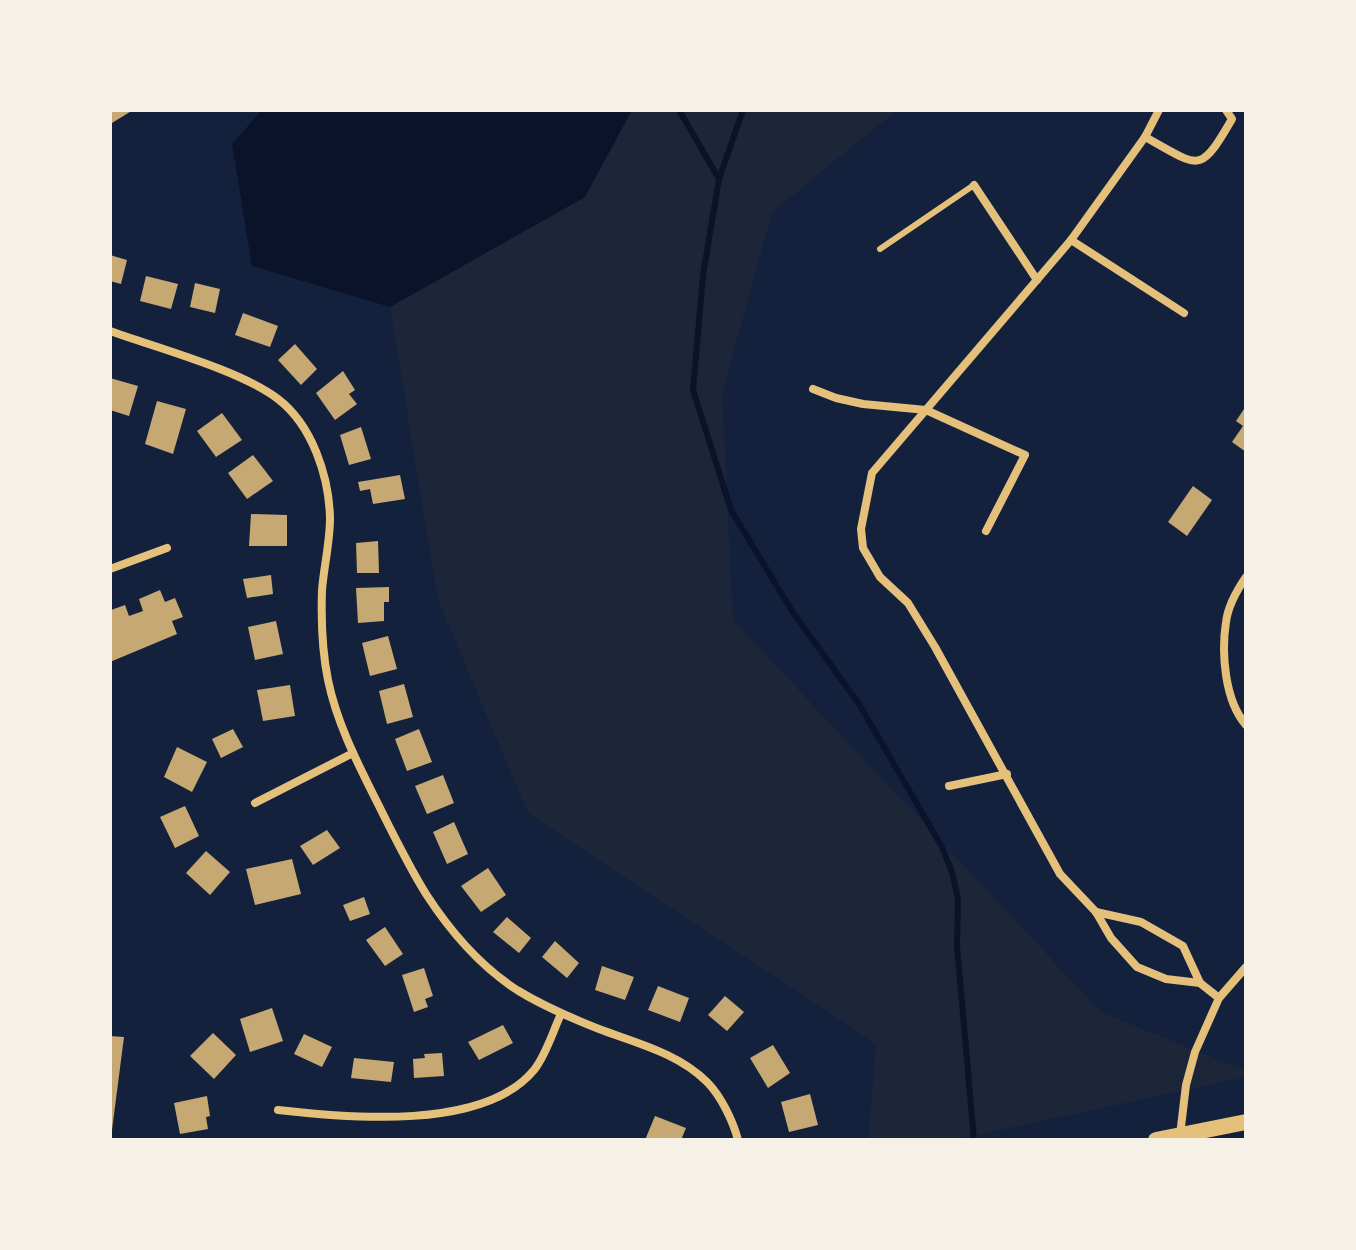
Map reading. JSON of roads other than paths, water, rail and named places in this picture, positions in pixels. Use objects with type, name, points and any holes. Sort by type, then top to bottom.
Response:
[{"type":"main road","points":[[1156,1140],[1246,1122]]},
{"type":"street","points":[[1159,110],[1145,137],[1071,240],[872,473],[861,529],[863,548],[880,577],[908,603],[1007,774],[1060,874],[1096,912],[1111,938],[1137,967],[1166,979],[1200,983]]},
{"type":"street","points":[[1145,137],[1185,159],[1197,161],[1210,155],[1232,119],[1226,110]]},
{"type":"street","points":[[974,185],[1037,280]]},
{"type":"street","points":[[1071,240],[1184,313]]},
{"type":"street","points":[[110,331],[253,384],[279,400],[305,430],[319,459],[330,518],[323,589],[323,650],[337,712],[353,753],[399,846],[427,895],[457,936],[486,967],[517,990],[561,1014],[655,1049],[682,1063],[708,1082],[723,1105],[738,1140]]},
{"type":"street","points":[[813,389],[863,404],[926,410],[1025,455],[986,531]]},
{"type":"street","points":[[110,569],[167,548]]},
{"type":"street","points":[[1246,577],[1237,590],[1226,620],[1224,649],[1231,694],[1238,716],[1246,725]]},
{"type":"street","points":[[255,803],[353,753]]},
{"type":"street","points":[[949,786],[1007,774]]},
{"type":"street","points":[[1096,912],[1141,922],[1183,946],[1200,983],[1219,998]]},
{"type":"street","points":[[1180,1135],[1186,1085],[1195,1052],[1219,998],[1246,967]]},
{"type":"street","points":[[278,1110],[342,1117],[395,1117],[475,1106],[506,1093],[534,1070],[561,1014]]},
{"type":"lane","points":[[880,249],[974,185]]},
{"type":"waterway","points":[[679,110],[719,179]]},
{"type":"waterway","points":[[743,110],[719,179],[703,275],[693,390],[731,510],[792,611],[859,704],[942,847],[952,872],[958,899],[957,946],[974,1140]]}]
